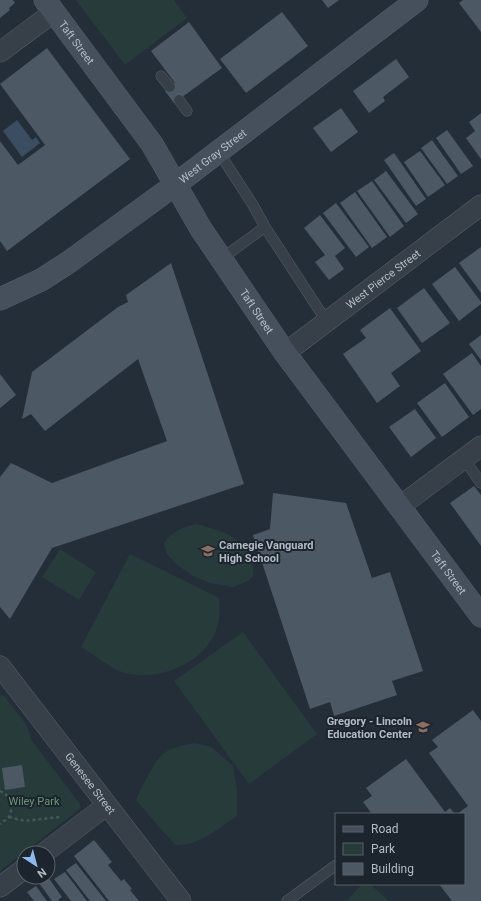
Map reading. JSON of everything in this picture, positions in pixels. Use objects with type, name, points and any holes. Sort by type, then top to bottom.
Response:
[{"type":"street","name":"West Gray Street","points":[[1,297],[40,280],[69,262],[176,184],[417,0]]},
{"type":"street","points":[[0,52],[49,6]]},
{"type":"street","name":"Taft Street","points":[[49,6],[152,144],[201,228],[285,353],[399,508],[481,616]]},
{"type":"street","name":"West Pierce Street","points":[[285,353],[481,205]]},
{"type":"street","points":[[399,508],[481,446]]},
{"type":"street","name":"Genesee Street","points":[[2,672],[181,901]]},
{"type":"street","points":[[54,845],[107,805]]},
{"type":"street","points":[[0,887],[16,875]]},
{"type":"lane","points":[[161,76],[170,87]]},
{"type":"lane","points":[[179,100],[187,112]]},
{"type":"lane","points":[[218,151],[253,204],[265,227],[327,322]]},
{"type":"lane","points":[[221,259],[265,227]]},
{"type":"lane","points":[[464,459],[481,482]]},
{"type":"lane","points":[[286,901],[335,866]]},
{"type":"path","points":[[0,787],[0,791],[9,797],[12,803],[9,816],[0,824]]},
{"type":"path","points":[[9,816],[25,821],[61,816]]},
{"type":"green space","points":[[76,0],[174,0],[187,18],[125,65]]},
{"type":"green space","points":[[196,524],[228,534],[244,546],[253,564],[253,576],[248,581],[233,587],[210,583],[193,576],[176,564],[167,554],[164,543],[174,532]]},
{"type":"green space","points":[[60,549],[96,572],[79,600],[42,577]]},
{"type":"green space","points":[[130,554],[219,598],[219,619],[217,629],[212,639],[205,649],[195,658],[170,671],[156,674],[129,674],[112,668],[81,647]]},
{"type":"green space","points":[[243,632],[317,734],[249,784],[174,681]]},
{"type":"green space","name":"Wiley Park","points":[[0,695],[4,696],[26,724],[32,741],[80,804],[81,808],[33,845],[16,845],[16,859],[0,871]]},
{"type":"green space","points":[[195,743],[211,747],[233,766],[237,791],[237,816],[200,840],[184,845],[175,845],[136,800],[152,769],[163,754],[174,748]]},
{"type":"green space","points":[[361,885],[371,885],[389,901],[347,901]]},
{"type":"water","points":[[17,120],[32,140],[36,137],[40,143],[22,157],[3,131]]},
{"type":"building","points":[[0,0],[13,0],[15,3],[9,8],[10,10],[0,18]]},
{"type":"building","points":[[322,0],[339,0],[328,8]]},
{"type":"building","points":[[463,0],[481,0],[481,32],[459,3]]},
{"type":"building","points":[[282,12],[308,46],[246,93],[220,59]]},
{"type":"building","points":[[189,22],[222,68],[174,103],[165,91],[175,83],[151,51]]},
{"type":"building","points":[[47,48],[130,159],[7,251],[0,241],[0,141],[18,165],[45,145],[0,84]]},
{"type":"building","points":[[396,59],[409,77],[383,97],[385,101],[369,113],[353,91]]},
{"type":"building","points":[[341,108],[358,132],[331,152],[313,128]]},
{"type":"building","points":[[481,113],[481,159],[466,138],[475,131],[469,122]]},
{"type":"building","points":[[447,130],[473,166],[461,174],[436,138]]},
{"type":"building","points":[[432,140],[458,176],[447,184],[421,148]]},
{"type":"building","points":[[420,151],[445,185],[428,197],[404,162]]},
{"type":"building","points":[[394,153],[426,199],[416,206],[384,160]]},
{"type":"building","points":[[386,171],[418,214],[406,223],[374,180]]},
{"type":"building","points":[[372,181],[404,226],[390,237],[357,191]]},
{"type":"building","points":[[355,192],[387,237],[372,248],[340,203]]},
{"type":"building","points":[[336,203],[369,247],[356,257],[323,213]]},
{"type":"building","points":[[320,215],[345,248],[335,256],[344,269],[329,280],[315,262],[325,255],[304,228]]},
{"type":"building","points":[[481,247],[481,293],[459,263]]},
{"type":"building","points":[[171,263],[244,484],[52,548],[10,619],[0,607],[0,477],[11,463],[52,483],[167,441],[138,359],[45,431],[31,414],[22,419],[32,372],[118,307],[128,302],[126,295]]},
{"type":"building","points":[[455,267],[481,302],[481,304],[459,321],[432,284]]},
{"type":"building","points":[[424,288],[450,323],[422,343],[397,308]]},
{"type":"building","points":[[390,308],[421,351],[391,373],[400,386],[377,403],[343,354],[366,338],[360,330]]},
{"type":"building","points":[[481,335],[481,360],[469,344]]},
{"type":"building","points":[[472,353],[481,366],[481,409],[473,415],[443,374]]},
{"type":"building","points":[[0,374],[16,395],[0,408]]},
{"type":"building","points":[[445,383],[469,417],[442,437],[417,403]]},
{"type":"building","points":[[415,409],[436,438],[411,457],[389,427]]},
{"type":"building","points":[[474,486],[481,495],[481,546],[450,503]]},
{"type":"building","points":[[273,493],[346,503],[372,578],[390,572],[423,671],[392,681],[397,695],[334,716],[330,702],[310,709],[253,535],[270,529]]},
{"type":"building","points":[[473,710],[481,721],[481,901],[452,901],[440,885],[465,885],[465,813],[458,813],[468,806],[429,753],[438,747],[432,740]]},
{"type":"building","points":[[406,759],[445,812],[450,808],[454,813],[371,813],[363,802],[372,796],[366,788]]},
{"type":"building","points":[[22,765],[25,787],[5,790],[2,768]]},
{"type":"building","points":[[94,840],[112,862],[108,865],[121,881],[124,879],[132,889],[130,890],[139,901],[109,901],[74,856]]},
{"type":"building","points":[[76,863],[106,901],[90,901],[66,870]]},
{"type":"building","points":[[65,872],[87,901],[71,901],[56,882],[56,878]]},
{"type":"building","points":[[40,885],[54,885],[62,897],[58,900],[59,901],[52,901]]},
{"type":"building","points":[[36,886],[47,901],[34,901],[27,892]]},
{"type":"place","name":"Carnegie Vanguard High School","points":[[208,551]]},
{"type":"place","name":"Gregory - Lincoln Education Center","points":[[423,727]]}]
